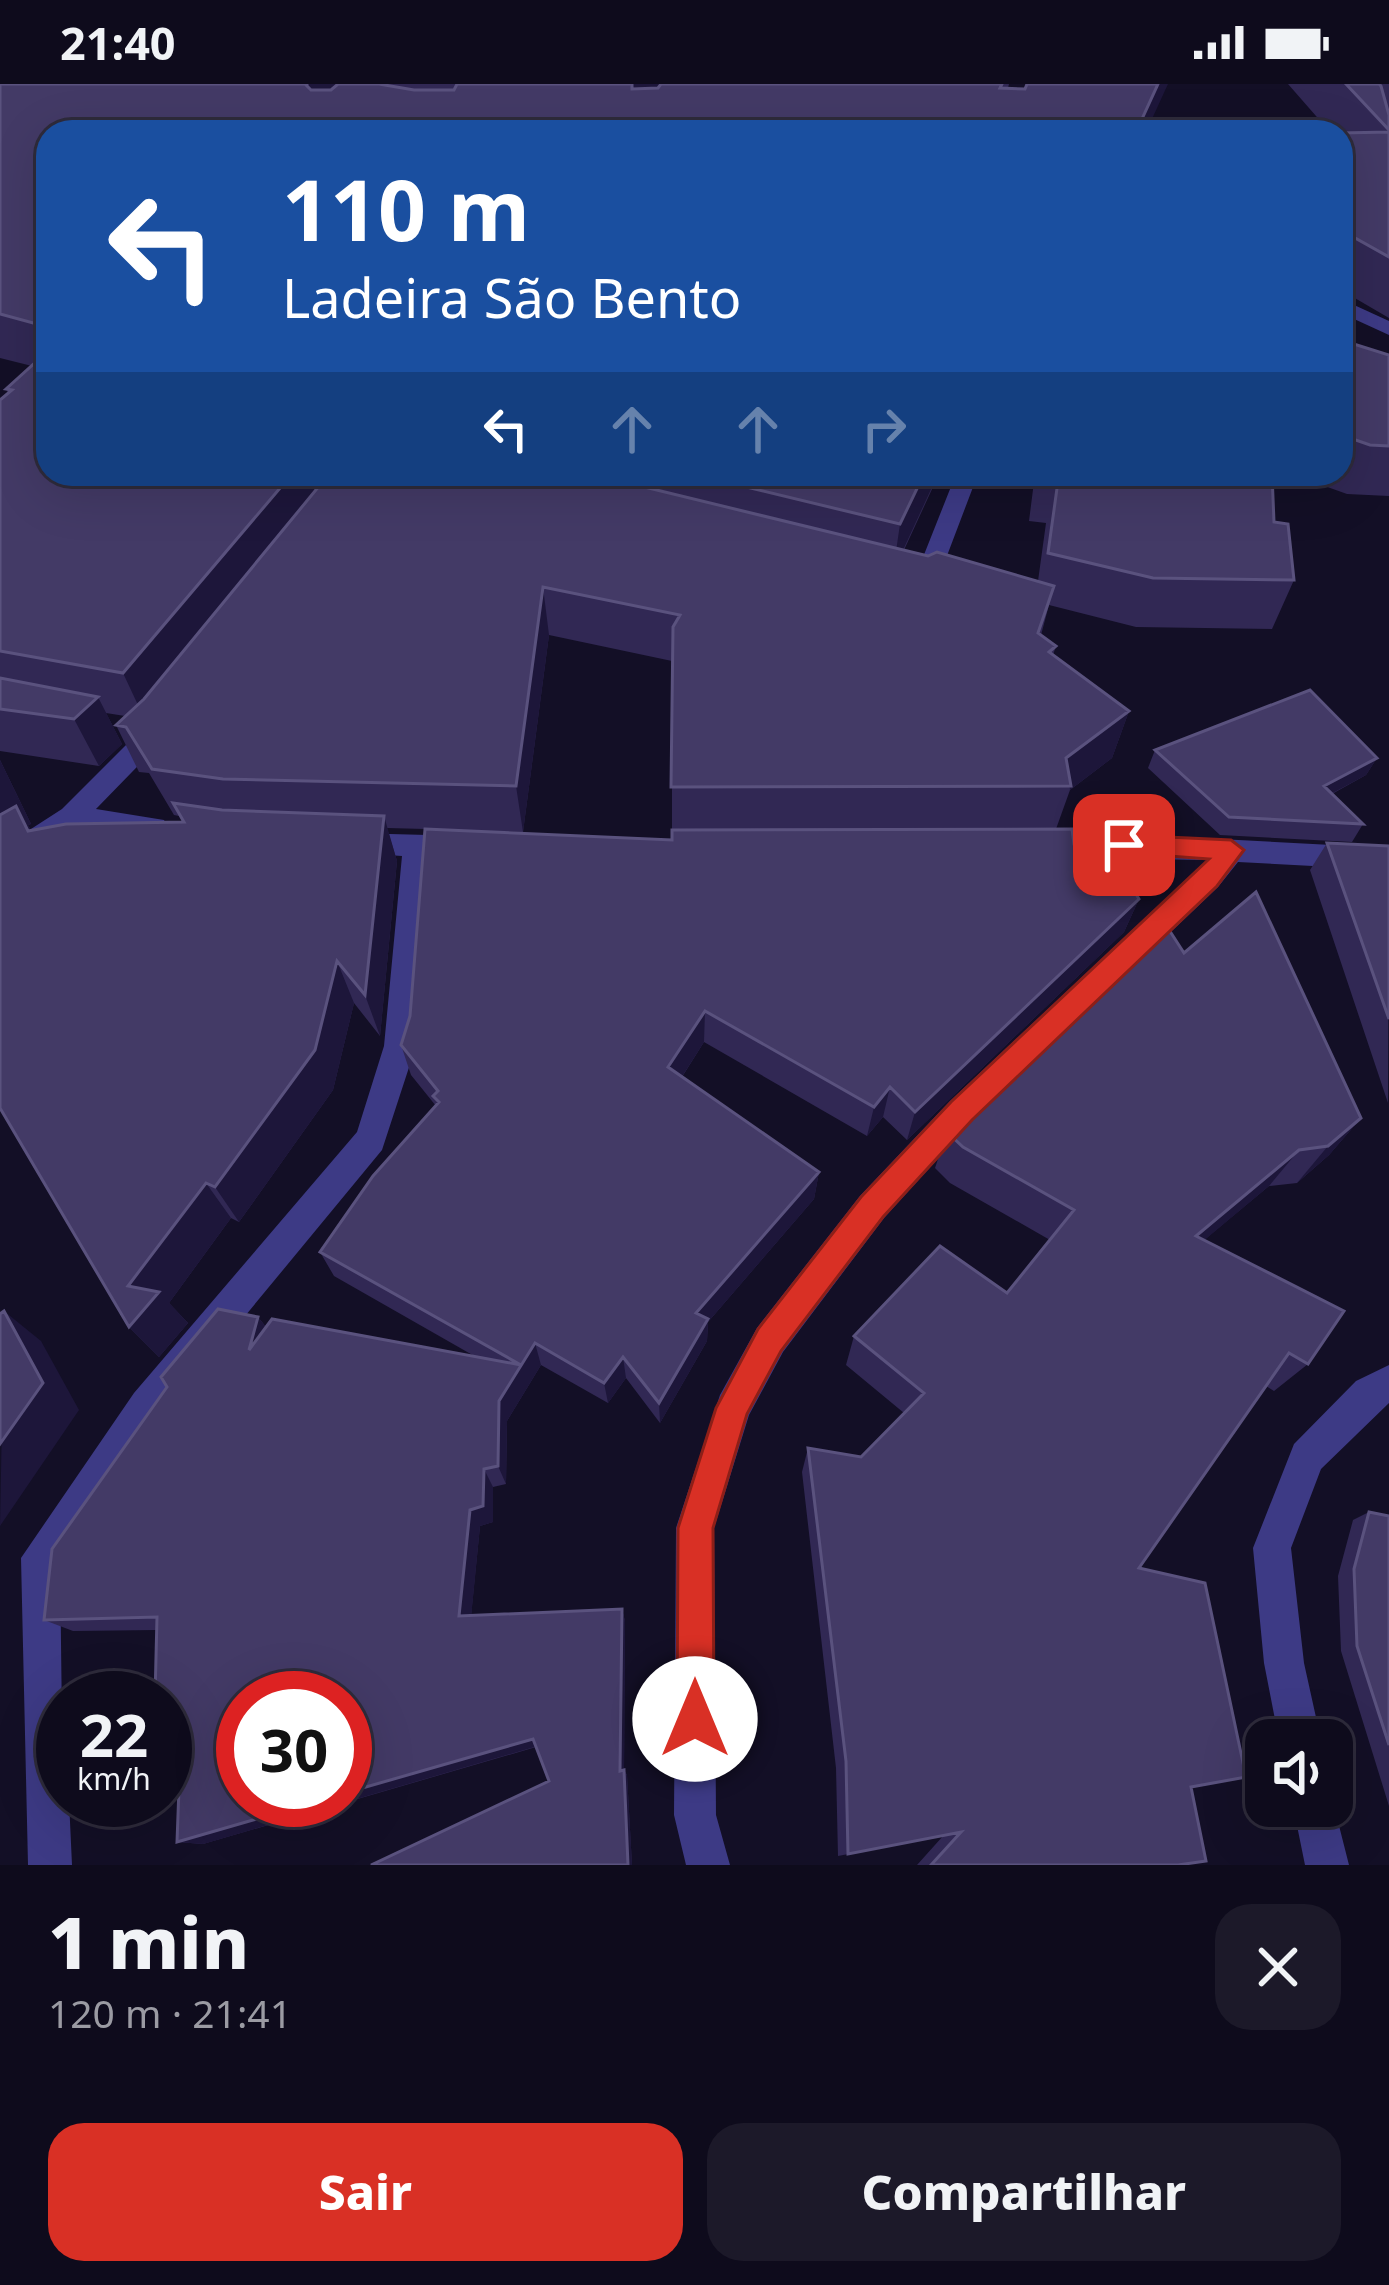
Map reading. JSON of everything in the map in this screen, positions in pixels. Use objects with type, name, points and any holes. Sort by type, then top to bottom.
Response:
[{"type":"street","points":[[1353,311],[1389,329]]},
{"type":"street","points":[[910,589],[961,486]]},
{"type":"street","points":[[0,863],[72,816],[153,736],[181,701]]},
{"type":"street","points":[[109,728],[153,736]]},
{"type":"street","points":[[72,816],[178,831]]},
{"type":"street","points":[[329,843],[488,848]]},
{"type":"street","points":[[1033,848],[1124,845],[1389,859]]},
{"type":"street","points":[[50,1865],[40,1558],[147,1406],[371,1140],[400,1046],[417,847]]},
{"type":"street","points":[[708,1865],[695,1815],[695,1528],[733,1408],[770,1340],[872,1207],[961,1111],[1208,879],[1231,850]]},
{"type":"street","points":[[1296,1719],[1284,1663],[1272,1548],[1307,1457],[1369,1394],[1389,1383]]},
{"type":"street","points":[[1319,1827],[1327,1865]]},
{"type":"building","points":[[0,84],[308,84],[311,90],[331,90],[338,84],[379,84],[454,90],[457,84],[632,84],[632,89],[661,84],[1002,84],[1000,88],[1025,89],[1027,84],[1158,84],[1142,120],[36,120],[36,324],[0,314]]},
{"type":"building","points":[[1346,84],[1381,86],[1389,130]]},
{"type":"building","points":[[1389,132],[1389,257],[1353,237],[1353,133]]},
{"type":"building","points":[[1353,344],[1389,355],[1389,446],[1353,439]]},
{"type":"building","points":[[36,362],[36,486],[282,486],[123,673],[0,651],[0,400],[12,390],[6,389]]},
{"type":"building","points":[[319,486],[640,486],[928,556],[937,552],[1054,586],[1038,633],[1056,646],[1049,652],[1129,711],[1066,758],[1071,786],[671,787],[673,627],[680,615],[543,587],[516,786],[223,779],[152,769],[126,727],[116,725],[144,699]]},
{"type":"building","points":[[742,486],[918,486],[900,524]]},
{"type":"building","points":[[1057,486],[1272,486],[1274,522],[1288,524],[1294,580],[1153,578],[1048,553]]},
{"type":"building","points":[[0,678],[98,697],[74,719],[0,709]]},
{"type":"building","points":[[1310,690],[1377,758],[1324,786],[1363,824],[1229,817],[1155,750]]},
{"type":"building","points":[[173,803],[222,810],[384,816],[365,995],[337,961],[315,1050],[215,1187],[206,1183],[128,1286],[159,1292],[129,1327],[0,1108],[0,815],[16,806],[28,831],[66,824],[184,822]]},
{"type":"building","points":[[425,829],[672,840],[672,830],[1072,829],[1074,844],[1106,845],[1139,899],[915,1112],[890,1087],[874,1107],[705,1011],[668,1067],[819,1172],[696,1313],[708,1319],[659,1403],[623,1357],[604,1383],[535,1343],[499,1401],[498,1466],[484,1469],[483,1506],[470,1510],[459,1616],[622,1609],[620,1771],[624,1770],[628,1865],[371,1865],[549,1781],[533,1739],[372,1785],[372,1671],[216,1671],[216,1827],[229,1827],[177,1842],[178,1827],[192,1827],[192,1671],[156,1671],[157,1617],[44,1620],[52,1549],[167,1387],[161,1377],[218,1309],[258,1317],[249,1350],[272,1319],[521,1365],[320,1252],[373,1176],[439,1102],[433,1096],[438,1091],[401,1045],[410,1016]]},
{"type":"building","points":[[1327,843],[1389,846],[1389,1019]]},
{"type":"building","points":[[1256,892],[1361,1118],[1328,1146],[1299,1150],[1196,1236],[1344,1311],[1308,1364],[1289,1353],[1139,1568],[1205,1583],[1245,1777],[1191,1787],[1206,1861],[931,1865],[961,1832],[848,1854],[846,1761],[808,1448],[861,1457],[924,1393],[854,1336],[940,1246],[1007,1293],[1074,1210],[963,1147],[947,1132],[1164,922],[1184,953]]},
{"type":"building","points":[[4,1311],[43,1383],[0,1444],[0,1314]]},
{"type":"building","points":[[1369,1512],[1389,1516],[1389,1745],[1357,1646],[1354,1569]]},
{"type":"route","points":[[695,1719],[695,1528],[733,1408],[770,1340],[872,1207],[961,1111],[1208,879],[1231,850],[1124,845]]}]
